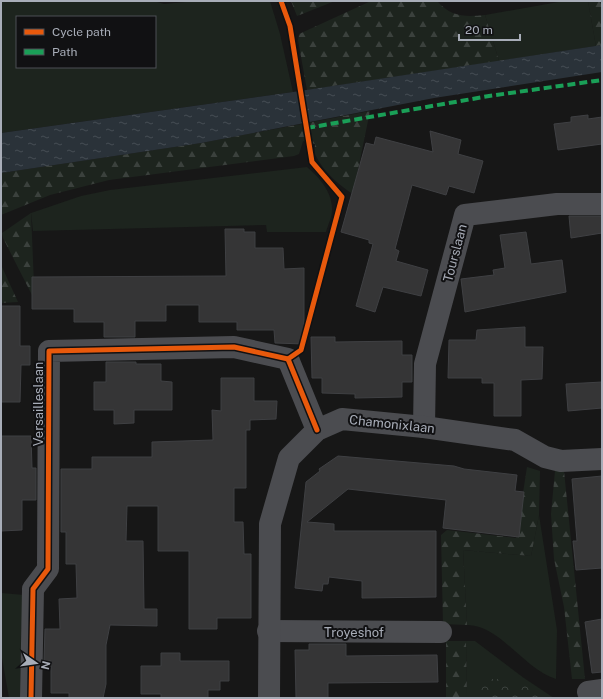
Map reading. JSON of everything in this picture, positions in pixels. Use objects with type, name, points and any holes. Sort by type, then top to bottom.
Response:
[{"type":"street","name":"Tourslaan","points":[[424,427],[425,364],[465,216],[557,204],[602,204]]},
{"type":"street","name":"Versailleslaan","points":[[31,698],[34,589],[48,569],[49,351],[234,347],[288,359],[317,430]]},
{"type":"street","name":"Chamonixlaan","points":[[269,698],[268,631],[270,524],[289,458],[317,430],[342,419],[424,427],[515,440],[545,457],[561,462],[602,459]]},
{"type":"street","name":"Troyeshof","points":[[268,631],[441,632]]},
{"type":"green space","points":[[1,1],[154,1],[164,4],[197,1],[270,1],[280,34],[293,92],[1,133]]},
{"type":"green space","points":[[291,1],[335,1],[297,16]]},
{"type":"green space","points":[[371,1],[437,1],[448,10],[459,15],[485,15],[499,61],[307,90],[298,40],[299,34]]},
{"type":"green space","points":[[564,1],[588,1],[596,46],[499,61],[485,15]]},
{"type":"green space","points":[[588,1],[602,1],[602,45],[596,46]]},
{"type":"green space","points":[[370,111],[353,194],[327,173],[315,155],[315,144],[303,141],[299,154],[294,156],[109,180],[50,195],[1,215],[1,173],[201,143]]},
{"type":"green space","points":[[307,167],[324,186],[328,192],[332,204],[331,218],[326,232],[267,232],[266,225],[33,231],[31,213],[81,196],[110,190]]},
{"type":"green space","points":[[31,213],[34,285],[32,295],[3,238],[2,233]]},
{"type":"green space","points":[[2,267],[18,302],[1,303]]},
{"type":"green space","points":[[527,467],[540,471],[539,515],[531,556],[463,550],[467,625],[443,624],[441,535],[447,530],[516,538]]},
{"type":"green space","points":[[555,471],[564,471],[585,679],[572,679],[564,607],[554,559],[551,514]]},
{"type":"green space","points":[[539,515],[557,630],[556,679],[544,674],[501,639],[490,632],[479,627],[467,625],[463,550],[531,556]]},
{"type":"green space","points":[[1,593],[24,595],[21,636],[20,698],[9,698],[1,652]]},
{"type":"green space","points":[[446,641],[466,641],[467,698],[446,698]]},
{"type":"green space","points":[[466,641],[475,641],[524,678],[554,698],[467,698]]},
{"type":"green space","points":[[490,679],[502,679],[512,687],[522,683],[530,685],[540,694],[540,698],[478,698],[480,686]]},
{"type":"water","points":[[602,45],[602,72],[434,98],[201,143],[1,173],[1,133],[293,92]]},
{"type":"building","points":[[588,115],[588,119],[602,117],[602,144],[558,150],[554,124],[571,122],[571,117]]},
{"type":"building","points":[[430,131],[461,140],[458,154],[483,161],[474,193],[449,186],[446,195],[412,185],[395,249],[399,251],[396,261],[428,270],[421,296],[383,287],[375,312],[356,306],[373,244],[369,243],[369,240],[341,232],[366,143],[374,145],[376,137],[433,152]]},
{"type":"building","points":[[569,216],[602,216],[602,233],[571,238]]},
{"type":"building","points":[[225,229],[244,229],[244,232],[255,232],[255,248],[283,248],[284,269],[304,268],[304,344],[275,343],[274,330],[237,330],[237,322],[199,322],[199,305],[166,305],[166,321],[135,321],[135,337],[104,337],[104,322],[74,322],[74,309],[32,309],[32,277],[226,276]]},
{"type":"building","points":[[526,232],[531,264],[562,260],[566,292],[465,312],[461,279],[494,275],[493,270],[505,268],[500,235]]},
{"type":"building","points":[[1,306],[20,306],[20,346],[30,346],[30,365],[21,365],[20,402],[1,402]]},
{"type":"building","points":[[525,327],[525,347],[543,347],[542,379],[521,380],[521,416],[494,416],[494,383],[482,383],[482,378],[448,378],[449,340],[476,340],[477,330]]},
{"type":"building","points":[[311,337],[335,337],[335,342],[402,341],[402,355],[412,355],[412,382],[402,382],[402,397],[355,398],[355,394],[322,393],[322,378],[312,378]]},
{"type":"building","points":[[106,362],[161,364],[161,381],[172,382],[172,410],[134,410],[134,423],[114,424],[114,410],[94,410],[94,382],[106,382]]},
{"type":"building","points":[[221,378],[254,378],[254,401],[277,401],[276,419],[250,420],[250,430],[246,430],[246,488],[234,488],[234,522],[243,522],[244,554],[251,554],[251,618],[217,618],[217,629],[189,629],[189,551],[158,551],[158,506],[127,506],[126,541],[143,541],[144,609],[157,609],[157,626],[110,625],[106,645],[106,684],[103,698],[69,698],[69,693],[51,693],[51,661],[44,661],[45,629],[60,629],[59,599],[77,598],[76,564],[66,564],[66,532],[61,532],[61,469],[92,469],[92,457],[152,457],[152,442],[213,440],[212,410],[221,411]]},
{"type":"building","points":[[602,382],[602,408],[568,411],[566,384]]},
{"type":"building","points":[[1,436],[31,436],[32,468],[36,468],[36,500],[22,500],[22,530],[1,531]]},
{"type":"building","points":[[338,456],[454,466],[464,469],[517,475],[515,491],[524,492],[519,537],[443,528],[446,500],[348,489],[307,522],[334,524],[334,531],[436,531],[436,597],[362,598],[362,581],[329,577],[328,584],[323,584],[322,591],[295,588],[306,482],[320,471],[319,469]]},
{"type":"building","points":[[602,476],[602,568],[576,570],[573,541],[577,541],[572,479]]},
{"type":"building","points":[[602,619],[602,672],[592,673],[585,622]]},
{"type":"building","points":[[309,644],[346,644],[346,656],[437,655],[438,682],[328,683],[328,698],[296,698],[295,650],[309,650]]},
{"type":"building","points":[[161,653],[180,653],[180,661],[229,661],[229,681],[220,681],[220,690],[208,690],[208,698],[161,698],[161,694],[141,694],[141,666],[161,666]]},
{"type":"marked path","points":[[307,128],[489,96],[602,80]]},
{"type":"cycle path","points":[[281,1],[290,26],[312,162],[342,197],[301,350],[288,359]]},
{"type":"cycle path","points":[[31,698],[33,589],[48,569],[49,351],[234,347],[288,359],[317,430]]}]
